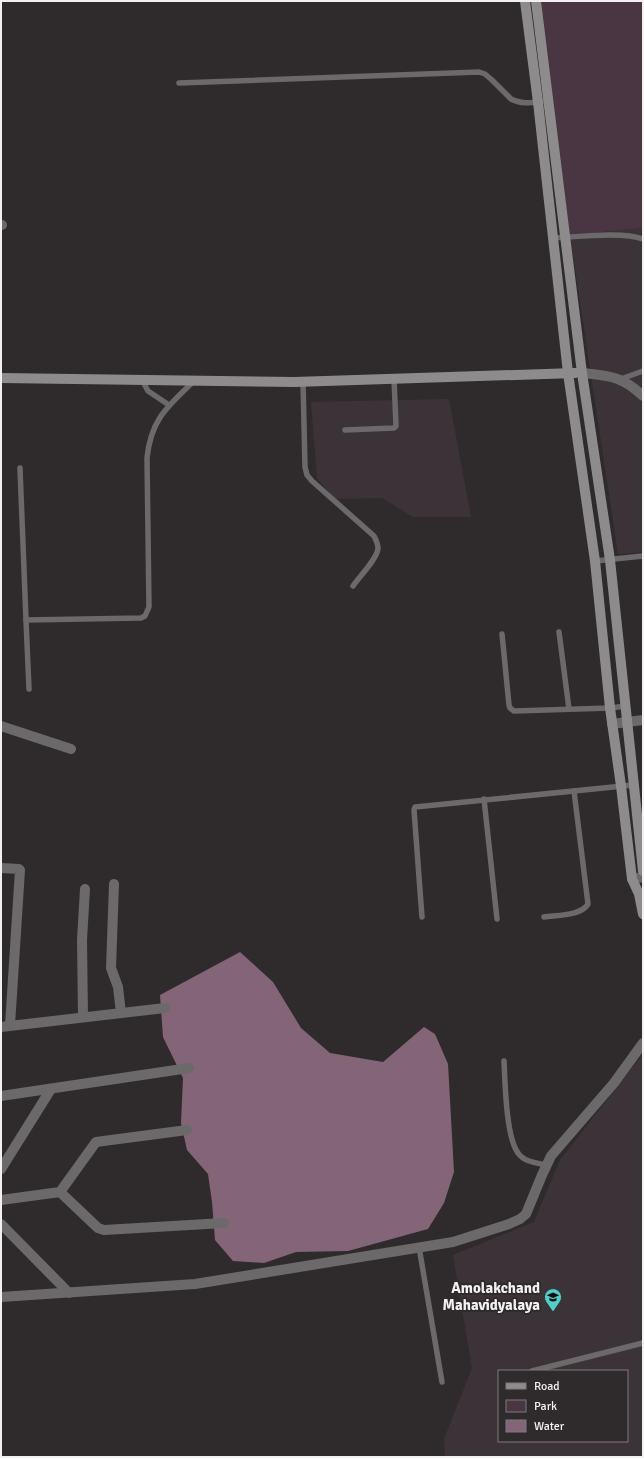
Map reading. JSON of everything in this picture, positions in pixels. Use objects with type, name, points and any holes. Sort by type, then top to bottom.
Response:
[{"type":"street","points":[[525,1],[538,102],[568,373],[595,561],[610,708],[632,879],[640,894],[643,914]]},
{"type":"street","points":[[536,1],[582,373],[610,560],[643,872]]},
{"type":"street","points":[[1,378],[303,382],[582,373],[612,376],[621,379],[641,391]]},
{"type":"street","points":[[612,724],[643,720]]},
{"type":"street","points":[[1,726],[71,749]]},
{"type":"street","points":[[1,868],[20,870],[5,1026],[165,1008]]},
{"type":"street","points":[[632,879],[643,879],[640,894]]},
{"type":"street","points":[[114,884],[111,968],[118,987],[121,1013]]},
{"type":"street","points":[[83,1017],[82,940],[85,889]]},
{"type":"street","points":[[1,1297],[194,1284],[453,1242],[509,1224],[520,1219],[526,1214],[551,1156],[614,1084],[643,1043]]},
{"type":"street","points":[[1,1096],[189,1068]]},
{"type":"street","points":[[1,1169],[51,1089]]},
{"type":"street","points":[[1,1200],[60,1192],[96,1142],[187,1130]]},
{"type":"street","points":[[60,1192],[98,1228],[104,1230],[224,1223]]},
{"type":"street","points":[[1,1224],[69,1293]]},
{"type":"lane","points":[[179,83],[479,72],[489,77],[511,99],[515,101],[520,103],[549,102]]},
{"type":"lane","points":[[553,238],[598,235],[635,236],[643,239]]},
{"type":"lane","points":[[621,379],[643,371]]},
{"type":"lane","points":[[345,430],[394,428],[396,426],[394,379]]},
{"type":"lane","points":[[142,380],[148,391],[169,405]]},
{"type":"lane","points":[[26,620],[136,619],[141,618],[147,612],[149,607],[148,446],[152,432],[160,417],[169,405],[195,381]]},
{"type":"lane","points":[[303,382],[305,467],[307,475],[374,536],[377,542],[377,555],[353,586]]},
{"type":"lane","points":[[20,468],[29,689]]},
{"type":"lane","points":[[595,561],[643,556]]},
{"type":"lane","points":[[559,632],[569,709]]},
{"type":"lane","points":[[502,634],[510,708],[514,711],[610,708],[626,706]]},
{"type":"lane","points":[[422,917],[414,808],[417,806],[633,785]]},
{"type":"lane","points":[[544,917],[580,912],[585,909],[588,904],[574,791]]},
{"type":"lane","points":[[484,799],[497,919]]},
{"type":"lane","points":[[504,1061],[507,1111],[512,1139],[518,1153],[525,1160],[546,1165]]},
{"type":"lane","points":[[419,1248],[442,1382]]},
{"type":"lane","points":[[536,1370],[643,1343]]},
{"type":"shaded area","points":[[643,228],[643,552],[618,554],[570,235]]},
{"type":"shaded area","points":[[449,399],[471,517],[413,517],[382,498],[334,499],[317,478],[311,402]]},
{"type":"shaded area","name":"Amolakchand Mahavidyalaya","points":[[643,1054],[643,1457],[445,1457],[444,1439],[472,1368],[453,1255],[534,1222],[560,1160]]},
{"type":"green space","points":[[541,1],[643,1],[643,228],[570,235]]},
{"type":"water","points":[[240,952],[273,982],[301,1028],[330,1053],[383,1062],[424,1027],[435,1034],[448,1064],[454,1172],[444,1203],[428,1229],[348,1251],[296,1252],[264,1263],[233,1261],[215,1240],[208,1174],[187,1150],[181,1123],[183,1078],[163,1037],[160,995]]},
{"type":"place","name":"Amolakchand Mahavidyalaya","points":[[553,1312]]}]
